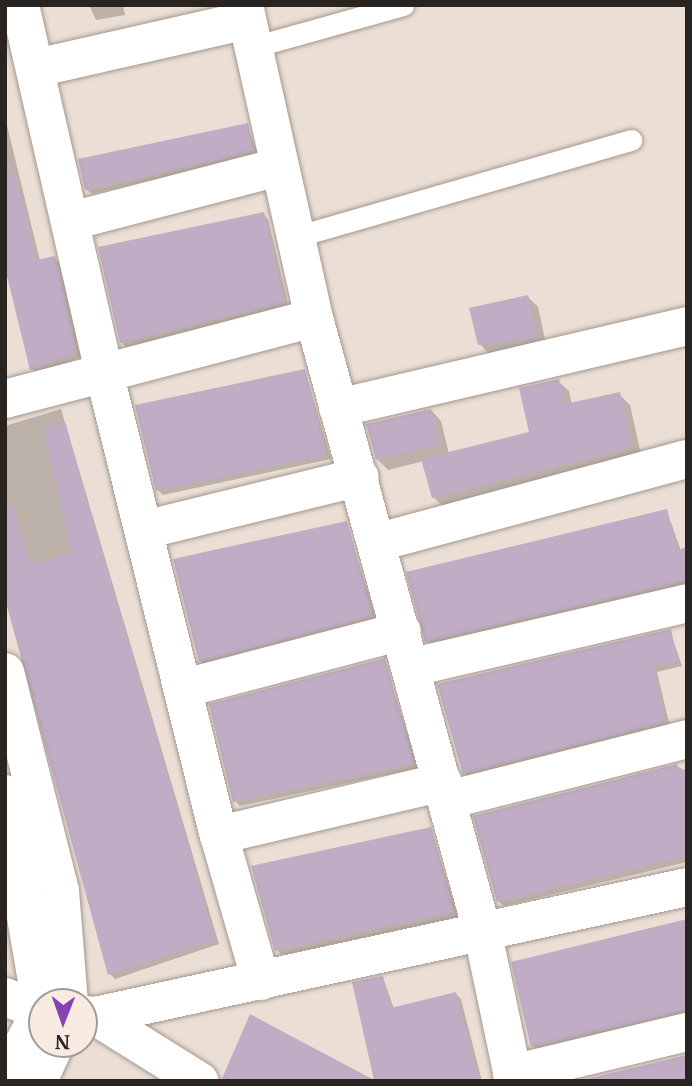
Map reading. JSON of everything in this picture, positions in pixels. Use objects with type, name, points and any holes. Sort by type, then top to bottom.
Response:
[{"type":"street","points":[[20,5],[104,372],[185,688],[219,835],[261,981]]},
{"type":"street","points":[[36,68],[248,24],[314,318],[379,542],[484,934],[513,1077],[687,1032]]},
{"type":"street","points":[[71,221],[278,167]]},
{"type":"street","points":[[5,399],[314,318]]},
{"type":"street","points":[[338,408],[686,330]]},
{"type":"street","points":[[379,542],[687,459]]},
{"type":"street","points":[[144,530],[360,477]]},
{"type":"street","points":[[185,688],[687,603]]},
{"type":"street","points":[[5,672],[60,891],[78,988]]},
{"type":"street","points":[[219,835],[446,791],[687,739]]},
{"type":"street","points":[[7,810],[38,988]]},
{"type":"street","points":[[98,1008],[261,981],[484,934],[687,887]]},
{"type":"street","points":[[5,997],[28,1006]]},
{"type":"street","points":[[98,1021],[199,1081]]},
{"type":"street","points":[[5,1078],[28,1036]]},
{"type":"street","points":[[38,1081],[49,1058]]},
{"type":"lane","points":[[248,24],[403,5]]},
{"type":"lane","points":[[295,237],[632,140]]},
{"type":"building","points":[[248,123],[254,151],[85,190],[78,159]]},
{"type":"building","points":[[15,173],[37,260],[55,256],[77,352],[30,370],[5,268],[5,174]]},
{"type":"building","points":[[264,212],[285,303],[120,343],[98,247]]},
{"type":"building","points":[[528,295],[538,339],[478,345],[469,308]]},
{"type":"building","points":[[305,369],[327,455],[156,491],[135,405]]},
{"type":"building","points":[[559,379],[565,404],[620,392],[632,448],[432,498],[421,459],[529,432],[519,388]]},
{"type":"building","points":[[431,409],[440,445],[376,460],[366,424]]},
{"type":"building","points":[[65,422],[215,939],[108,975],[5,599],[5,506],[13,505],[30,564],[72,553],[43,428]]},
{"type":"building","points":[[667,509],[677,550],[687,547],[687,580],[425,642],[406,572]]},
{"type":"building","points":[[347,521],[373,616],[199,662],[173,559]]},
{"type":"building","points":[[671,629],[678,661],[653,667],[666,722],[463,774],[437,684]]},
{"type":"building","points":[[385,658],[414,764],[233,802],[209,704]]},
{"type":"building","points":[[677,764],[679,771],[687,769],[687,856],[497,902],[473,816]]},
{"type":"building","points":[[431,827],[454,912],[275,951],[251,866]]},
{"type":"building","points":[[687,919],[687,1011],[531,1047],[511,962]]},
{"type":"building","points":[[383,976],[391,1008],[456,992],[479,1081],[221,1081],[250,1014],[374,1080],[352,982]]},
{"type":"building","points":[[687,1055],[687,1081],[578,1081]]}]
